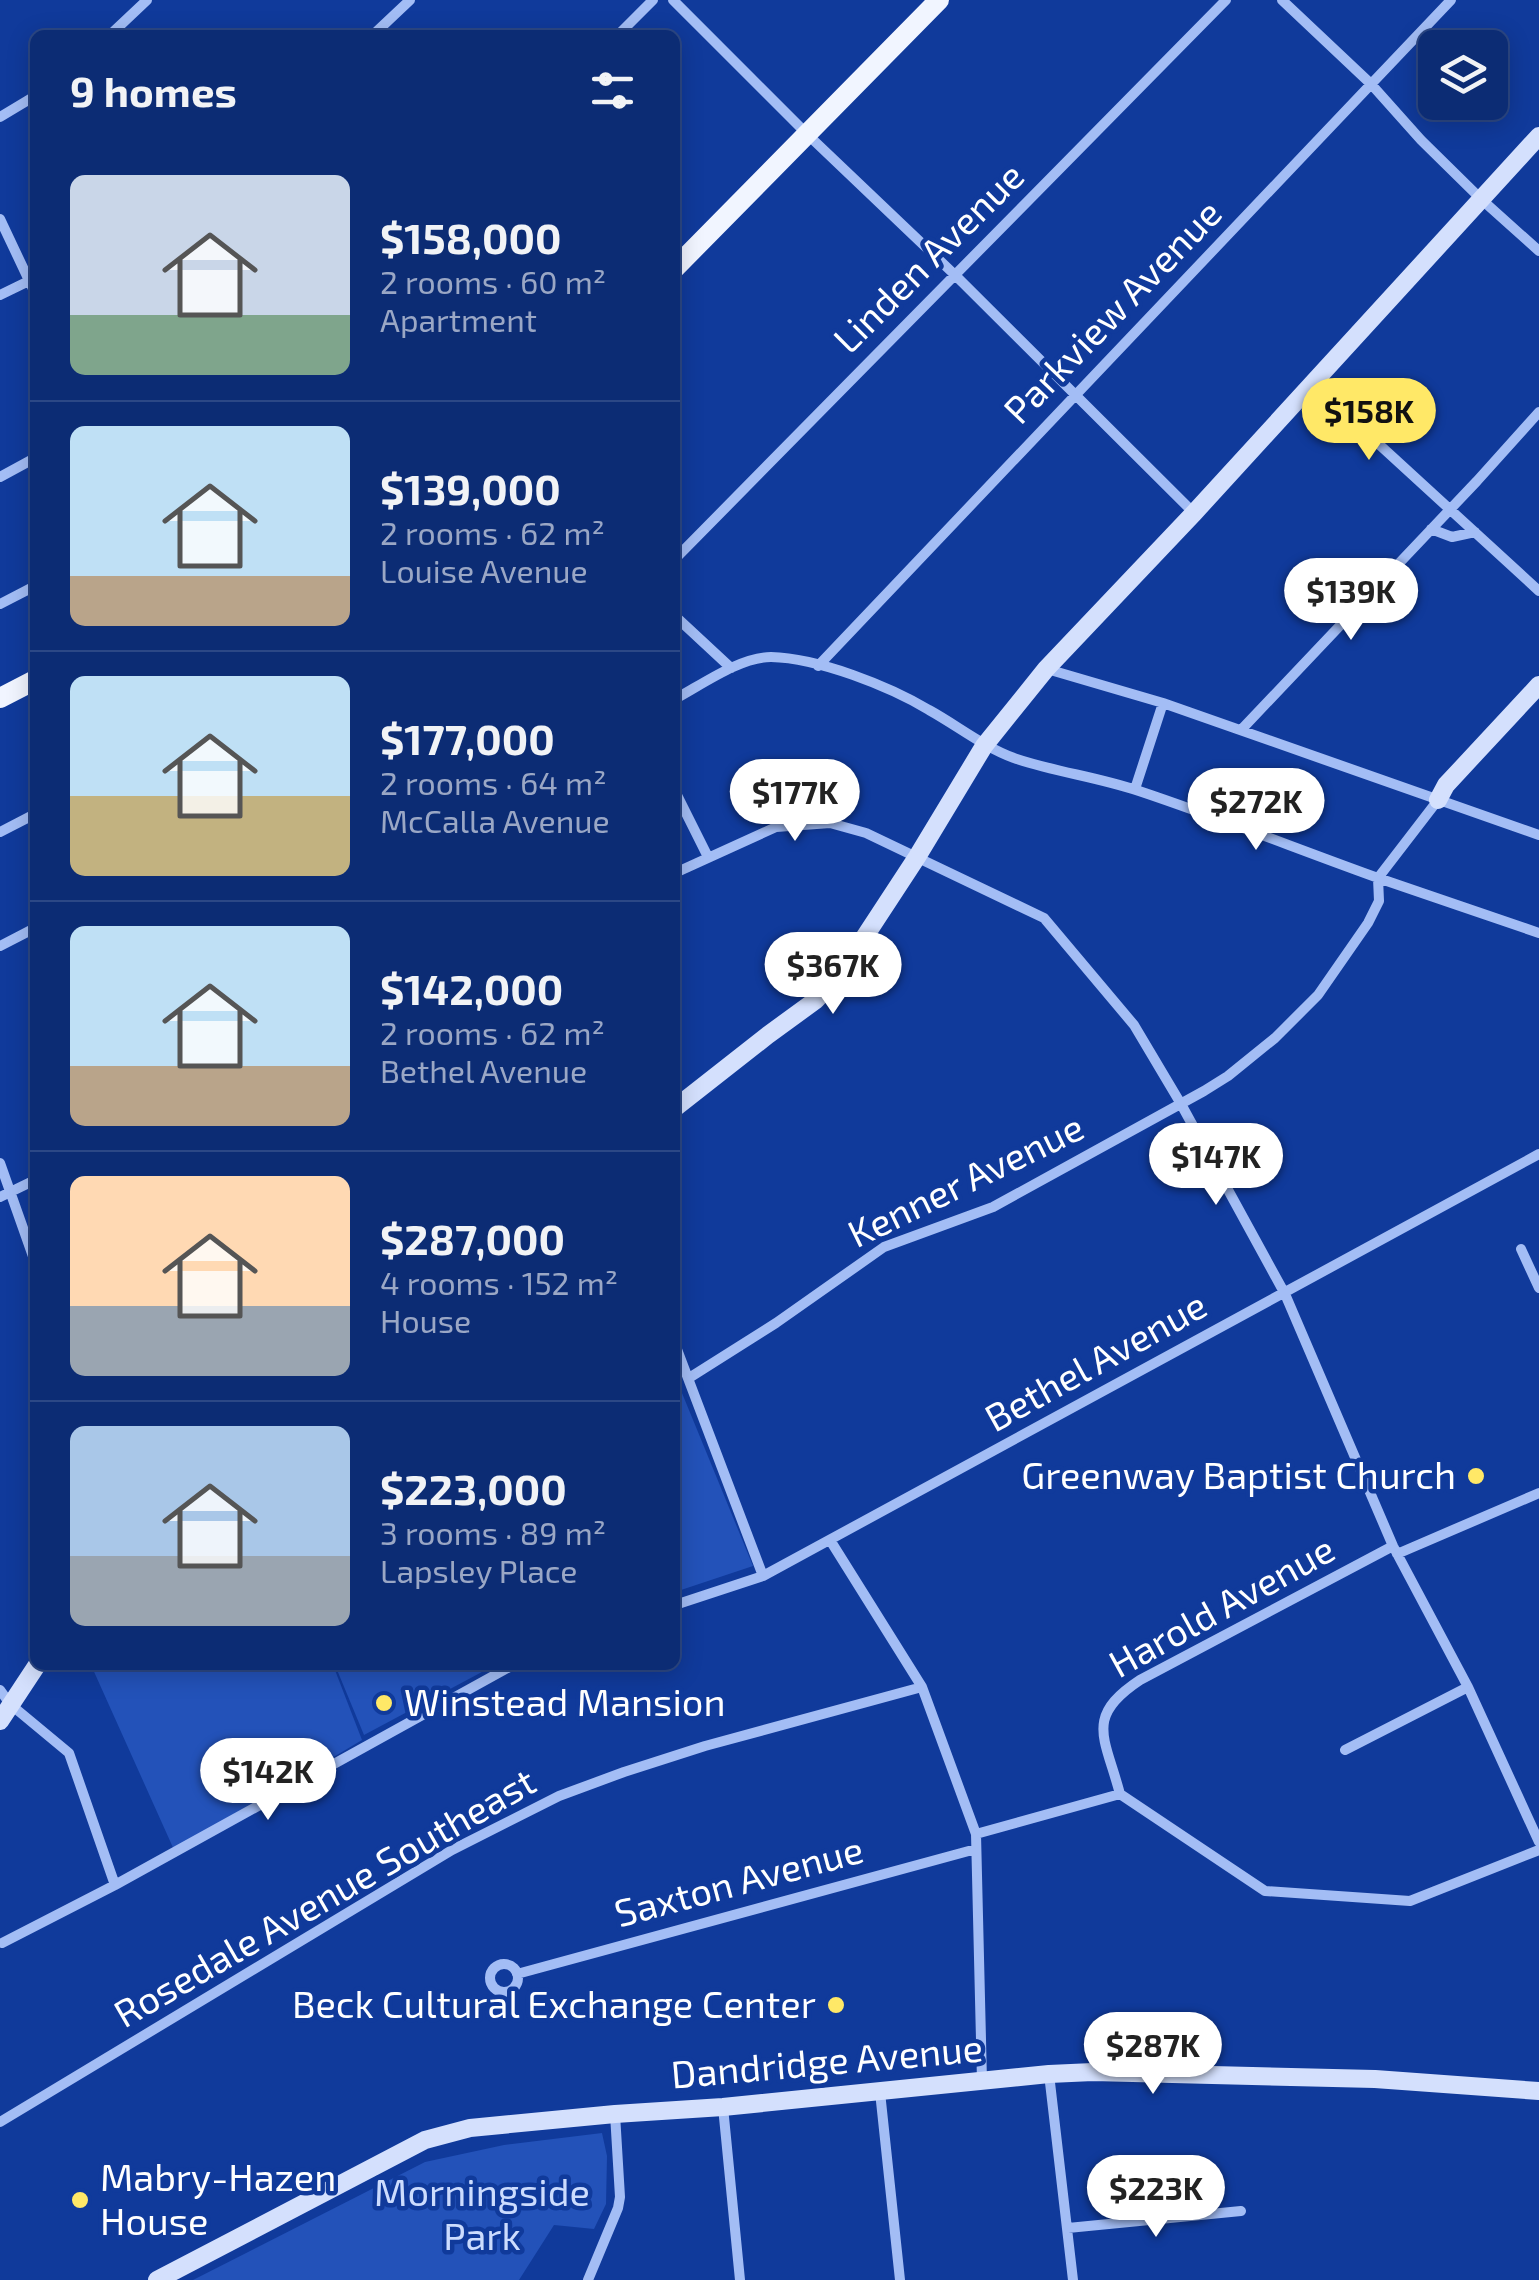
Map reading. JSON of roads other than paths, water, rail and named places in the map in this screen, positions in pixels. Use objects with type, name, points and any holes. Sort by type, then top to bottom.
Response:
[{"type":"main road","points":[[680,263],[940,0]]},
{"type":"main road","points":[[0,698],[30,683]]},
{"type":"street","points":[[115,30],[147,0]]},
{"type":"street","points":[[378,30],[410,0]]},
{"type":"street","points":[[623,30],[653,0]]},
{"type":"street","points":[[673,0],[1194,512]]},
{"type":"street","name":"Linden Avenue","points":[[680,553],[1226,0]]},
{"type":"street","points":[[1282,0],[1539,252]]},
{"type":"street","name":"Parkview Avenue","points":[[818,666],[1451,0]]},
{"type":"street","points":[[0,116],[30,99]]},
{"type":"street","points":[[680,1104],[816,1000],[841,972],[918,858],[984,746],[1046,669],[1539,136]]},
{"type":"street","points":[[0,220],[30,278]]},
{"type":"street","points":[[0,295],[30,285]]},
{"type":"street","points":[[1311,383],[1539,591]]},
{"type":"street","points":[[1241,730],[1539,412]]},
{"type":"street","points":[[0,478],[30,461]]},
{"type":"street","points":[[1431,529],[1452,537],[1475,532]]},
{"type":"street","points":[[0,604],[30,589]]},
{"type":"street","points":[[680,621],[731,668]]},
{"type":"street","points":[[680,696],[746,661],[771,657],[818,666],[904,696],[984,746],[1048,769],[1135,790],[1539,933]]},
{"type":"street","points":[[1046,669],[1163,703],[1539,834]]},
{"type":"street","points":[[1438,800],[1446,786],[1539,686]]},
{"type":"street","points":[[1135,790],[1163,703]]},
{"type":"street","points":[[680,800],[708,858]]},
{"type":"street","name":"Kenner Avenue","points":[[689,1378],[884,1247],[992,1208],[1181,1104],[1252,1058],[1318,995],[1368,923],[1379,901],[1378,878],[1438,800]]},
{"type":"street","points":[[0,832],[30,817]]},
{"type":"street","points":[[680,871],[776,827],[830,823],[866,833],[1044,918],[1134,1026],[1285,1294],[1395,1550],[1468,1687],[1539,1842]]},
{"type":"street","points":[[0,946],[30,931]]},
{"type":"street","name":"Bethel Avenue","points":[[680,1603],[764,1576],[1539,1154]]},
{"type":"street","points":[[0,1163],[5,1195],[30,1251]]},
{"type":"street","points":[[5,1195],[30,1182]]},
{"type":"street","points":[[1521,1249],[1539,1288]]},
{"type":"street","points":[[680,1356],[764,1576]]},
{"type":"street","name":"Harold Avenue","points":[[1120,1794],[1103,1732],[1103,1717],[1122,1692],[1395,1550],[1539,1493]]},
{"type":"street","points":[[830,1540],[922,1688],[976,1834],[982,2081]]},
{"type":"street","points":[[0,1721],[5,1697],[31,1670]]},
{"type":"street","points":[[2,1942],[504,1670]]},
{"type":"street","points":[[1345,1750],[1468,1687]]},
{"type":"street","name":"Rosedale Avenue Southeast","points":[[0,2122],[452,1850],[559,1796],[722,1741],[922,1688]]},
{"type":"street","points":[[5,1697],[68,1753],[115,1884]]},
{"type":"street","points":[[976,1834],[1120,1794],[1265,1892],[1410,1901],[1539,1850]]},
{"type":"street","name":"Saxton Avenue","points":[[517,1974],[976,1848]]},
{"type":"street","name":"Dandridge Avenue","points":[[158,2280],[425,2140],[470,2128],[1093,2072],[1374,2079],[1539,2091]]},
{"type":"street","points":[[1049,2074],[1073,2280]]},
{"type":"street","points":[[880,2092],[900,2280]]},
{"type":"street","points":[[723,2107],[740,2280]]},
{"type":"street","points":[[588,2280],[620,2197],[614,2114]]},
{"type":"street","points":[[1068,2228],[1242,2211]]},
{"type":"place","name":"Greenway Baptist Church","points":[[1476,1476]]},
{"type":"place","name":"Winstead Mansion","points":[[384,1703]]},
{"type":"place","name":"Beck Cultural Exchange Center","points":[[836,2005]]},
{"type":"place","name":"Mabry-Hazen House","points":[[80,2200]]},
{"type":"park label","name":"Morningside Park","points":[[482,2215]]}]
